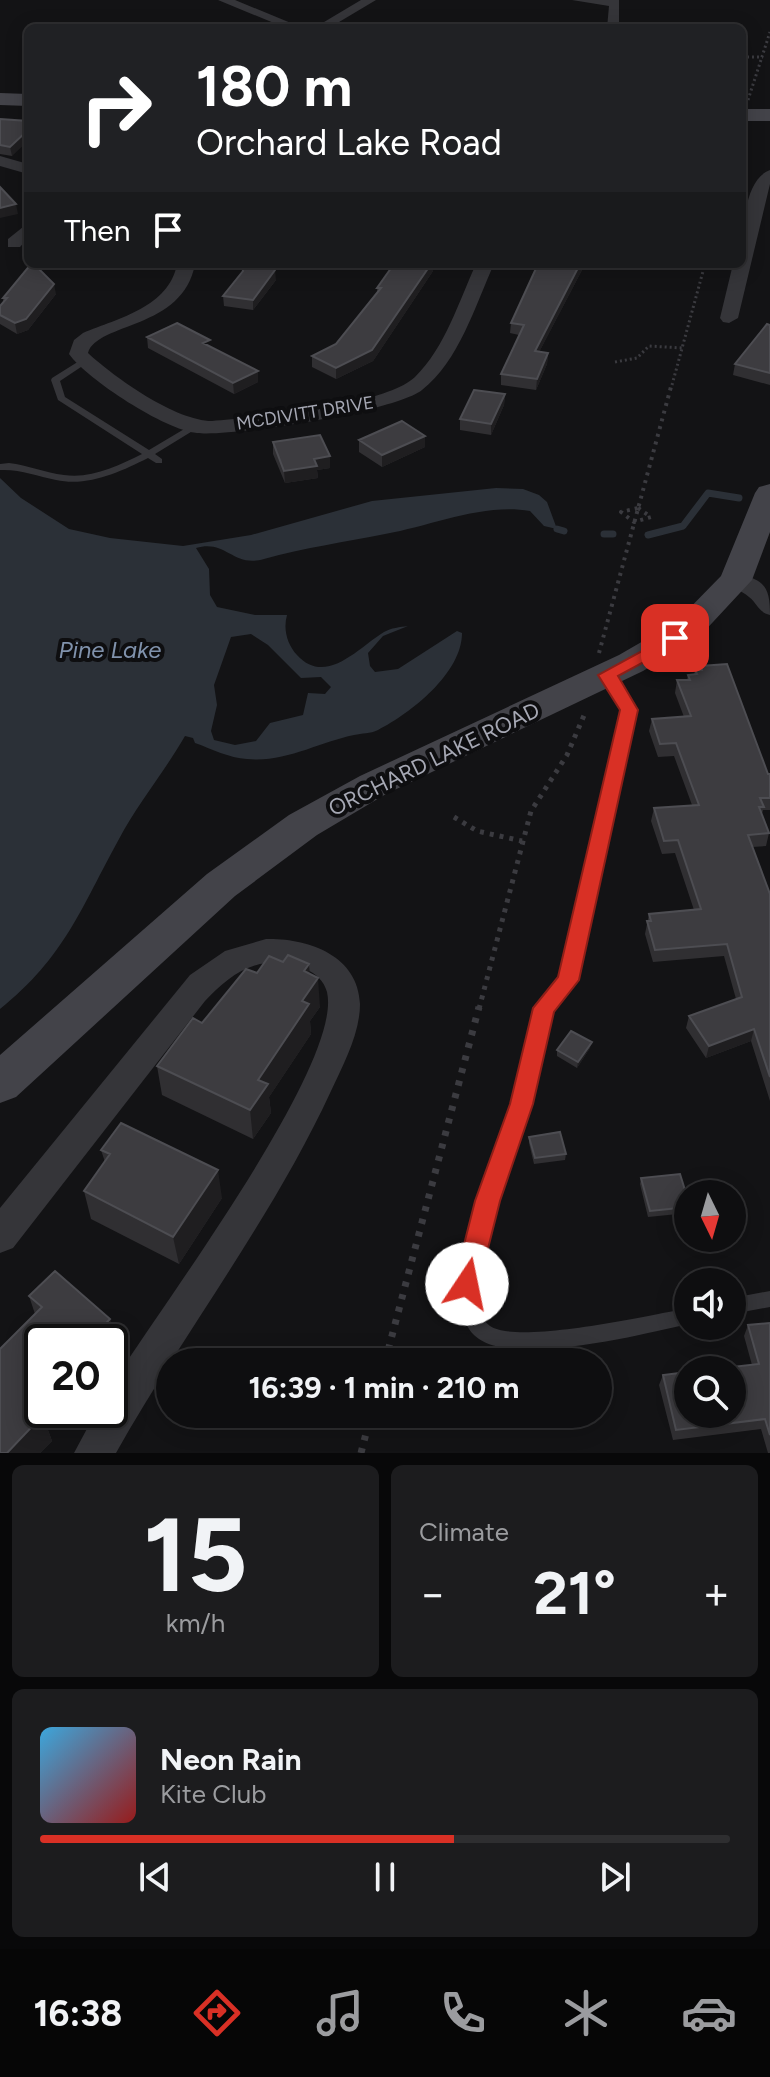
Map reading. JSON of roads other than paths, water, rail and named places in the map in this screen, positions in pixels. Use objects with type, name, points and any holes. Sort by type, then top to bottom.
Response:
[{"type":"main road","points":[[0,99],[24,100]]},
{"type":"main road","name":"ORCHARD LAKE ROAD","points":[[0,1083],[221,885],[303,825],[373,785],[600,678],[688,629],[736,580],[770,493]]},
{"type":"street","points":[[224,0],[287,24]]},
{"type":"street","points":[[327,24],[370,0]]},
{"type":"street","points":[[578,0],[615,3],[613,24]]},
{"type":"street","points":[[0,161],[24,166]]},
{"type":"street","points":[[746,247],[761,185],[770,175]]},
{"type":"street","points":[[14,243],[24,232]]},
{"type":"street","points":[[185,268],[183,286],[172,297],[81,344],[78,354],[84,361],[194,427]]},
{"type":"street","name":"MCDIVITT DRIVE","points":[[194,427],[381,401],[411,389],[431,372],[483,268]]},
{"type":"street","points":[[729,318],[741,268]]},
{"type":"street","points":[[736,580],[758,592],[770,608]]},
{"type":"street","points":[[0,1236],[194,992],[213,974],[246,955],[280,951],[316,959],[335,974],[343,992],[341,1023],[299,1122],[235,1234],[151,1356],[94,1453]]},
{"type":"lane","points":[[84,361],[55,380],[57,393],[159,461]]},
{"type":"lane","points":[[0,467],[13,466],[74,479],[114,469],[194,427]]},
{"type":"lane","points":[[600,678],[625,698],[629,722],[568,980],[544,1008],[522,1104],[471,1258],[467,1305],[472,1320],[483,1332],[516,1341],[638,1327],[674,1319]]},
{"type":"lane","points":[[746,1303],[770,1299]]},
{"type":"water","name":"Pine Lake","points":[[0,478],[21,498],[69,529],[110,538],[183,546],[251,535],[372,501],[496,488],[523,489],[547,502],[557,529],[544,526],[530,511],[512,509],[457,516],[253,561],[215,547],[196,548],[209,569],[210,595],[217,607],[255,615],[287,615],[285,626],[288,641],[308,664],[331,666],[384,632],[408,626],[383,636],[368,653],[370,666],[375,672],[398,669],[457,631],[462,633],[454,663],[432,690],[391,723],[375,731],[288,755],[240,758],[195,743],[193,738],[185,736],[126,826],[56,951],[22,990],[0,1009]],"holes":[[[251,634],[268,645],[301,678],[321,677],[331,687],[325,694],[308,693],[303,715],[270,723],[256,741],[235,745],[214,740],[211,731],[217,705],[214,685],[231,637]]]},
{"type":"waterway","points":[[648,535],[683,526],[708,493],[739,498]]},
{"type":"waterway","points":[[557,529],[564,531]]},
{"type":"waterway","points":[[604,534],[613,534]]}]
